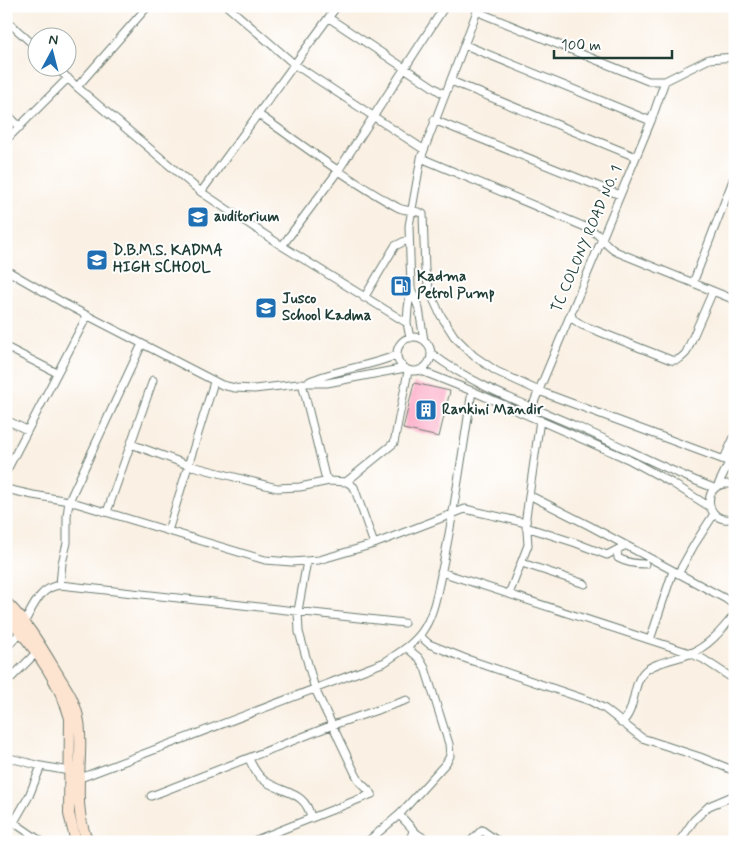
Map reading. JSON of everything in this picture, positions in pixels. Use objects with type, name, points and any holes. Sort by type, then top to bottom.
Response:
[{"type":"main road","points":[[6,602],[60,691],[70,718],[72,777],[88,842]]},
{"type":"main road","points":[[6,614],[22,627],[53,666],[72,698],[76,709],[80,733],[72,777],[69,814],[74,841]]},
{"type":"street","points":[[77,87],[148,6]]},
{"type":"street","points":[[227,6],[294,64],[423,150]]},
{"type":"street","points":[[201,192],[337,6]]},
{"type":"street","points":[[282,246],[338,171],[445,6]]},
{"type":"street","points":[[410,338],[407,323],[411,288],[411,211],[421,158],[478,7]]},
{"type":"street","points":[[478,7],[483,14],[648,80],[665,81],[709,59],[735,57]]},
{"type":"street","points":[[329,18],[445,95]]},
{"type":"street","points":[[6,20],[28,40]]},
{"type":"street","points":[[465,45],[651,121]]},
{"type":"street","points":[[6,140],[68,78],[201,192],[282,246],[407,323]]},
{"type":"street","points":[[451,81],[636,157]]},
{"type":"street","name":"TC COLONY ROAD NO. 1","points":[[532,407],[651,121],[665,81]]},
{"type":"street","points":[[6,113],[20,127]]},
{"type":"street","points":[[258,114],[338,171],[399,208],[421,212],[424,217],[423,245],[425,270],[430,292],[440,314],[454,336],[474,356],[496,371],[539,391],[730,461]]},
{"type":"street","points":[[434,120],[620,195]]},
{"type":"street","points":[[421,158],[590,229],[617,252],[735,300]]},
{"type":"street","points":[[693,283],[735,175]]},
{"type":"street","points":[[364,298],[396,246],[410,239]]},
{"type":"street","points":[[6,270],[87,316],[222,385],[254,389],[305,383],[327,383],[406,369],[419,370],[628,459],[672,483],[710,507],[714,514],[721,519],[733,520]]},
{"type":"street","points":[[411,288],[419,309],[424,340]]},
{"type":"street","points":[[571,314],[573,319],[582,325],[671,360],[676,360],[681,359],[686,353],[713,291]]},
{"type":"street","points":[[6,472],[87,316]]},
{"type":"street","points":[[346,482],[394,442],[406,369],[397,355],[403,342],[417,337],[424,340],[432,353],[463,376],[676,473],[716,487],[726,483],[735,485]]},
{"type":"street","points":[[60,585],[62,563],[67,543],[67,516],[70,501],[142,344]]},
{"type":"street","points":[[6,347],[57,373]]},
{"type":"street","points":[[419,370],[426,367],[432,353]]},
{"type":"street","points":[[305,383],[326,374],[371,365],[397,355]]},
{"type":"street","points":[[107,512],[153,380]]},
{"type":"street","points":[[168,531],[214,382]]},
{"type":"street","points":[[305,383],[325,476],[329,481]]},
{"type":"street","points":[[6,757],[72,777],[315,689],[385,662],[407,648],[420,636],[427,626],[441,572],[454,513],[472,391]]},
{"type":"street","points":[[6,420],[27,430]]},
{"type":"street","points":[[509,594],[528,545],[526,525],[540,420]]},
{"type":"street","points":[[730,461],[735,435]]},
{"type":"street","points":[[131,444],[188,465],[277,488],[300,487],[329,481],[351,484],[354,487],[374,544]]},
{"type":"street","points":[[710,507],[710,494],[716,487],[735,450]]},
{"type":"street","points":[[6,488],[70,501],[265,560],[292,562],[319,560],[374,544],[460,510],[470,510],[526,525],[607,556],[626,545]]},
{"type":"street","points":[[529,495],[626,545],[726,599],[735,606]]},
{"type":"street","points":[[650,640],[676,573],[714,514]]},
{"type":"street","points":[[617,550],[618,558],[623,561],[645,564]]},
{"type":"street","points":[[250,842],[372,794],[356,776],[315,689],[299,632],[298,612],[306,561]]},
{"type":"street","points":[[522,563],[585,584]]},
{"type":"street","points":[[441,572],[691,654],[703,659],[735,680]]},
{"type":"street","points":[[6,648],[46,589],[60,585],[404,623]]},
{"type":"street","points":[[621,723],[627,716],[639,680],[645,670],[691,654],[714,638],[735,614]]},
{"type":"street","points":[[420,636],[429,644],[464,658],[598,704],[642,738],[735,771]]},
{"type":"street","points":[[367,842],[399,815],[446,763],[450,756],[425,668],[419,658],[407,648]]},
{"type":"street","points":[[6,683],[36,653]]},
{"type":"street","points":[[151,796],[333,726],[407,700]]},
{"type":"street","points":[[248,759],[259,776],[265,781],[300,797],[307,804],[311,818]]},
{"type":"street","points":[[14,822],[29,796],[40,766]]},
{"type":"street","points":[[679,842],[694,820],[709,806],[735,795]]},
{"type":"street","points":[[399,815],[421,838],[432,842]]},
{"type":"street","points":[[6,817],[42,842]]},
{"type":"street","points":[[470,842],[482,830],[499,842]]},
{"type":"street","points":[[409,842],[413,831]]},
{"type":"building","name":"Rankini Mandir","points":[[414,383],[450,391],[439,437],[403,429]]},
{"type":"place","name":"auditorium","points":[[198,217]]},
{"type":"place","name":"D.B.M.S. KADMA HIGH SCHOOL","points":[[97,260]]},
{"type":"place","name":"Kadma Petrol Pump","points":[[401,286]]},
{"type":"place","name":"Jusco School Kadma","points":[[266,308]]},
{"type":"place","name":"Rankini Mandir","points":[[426,410]]}]
